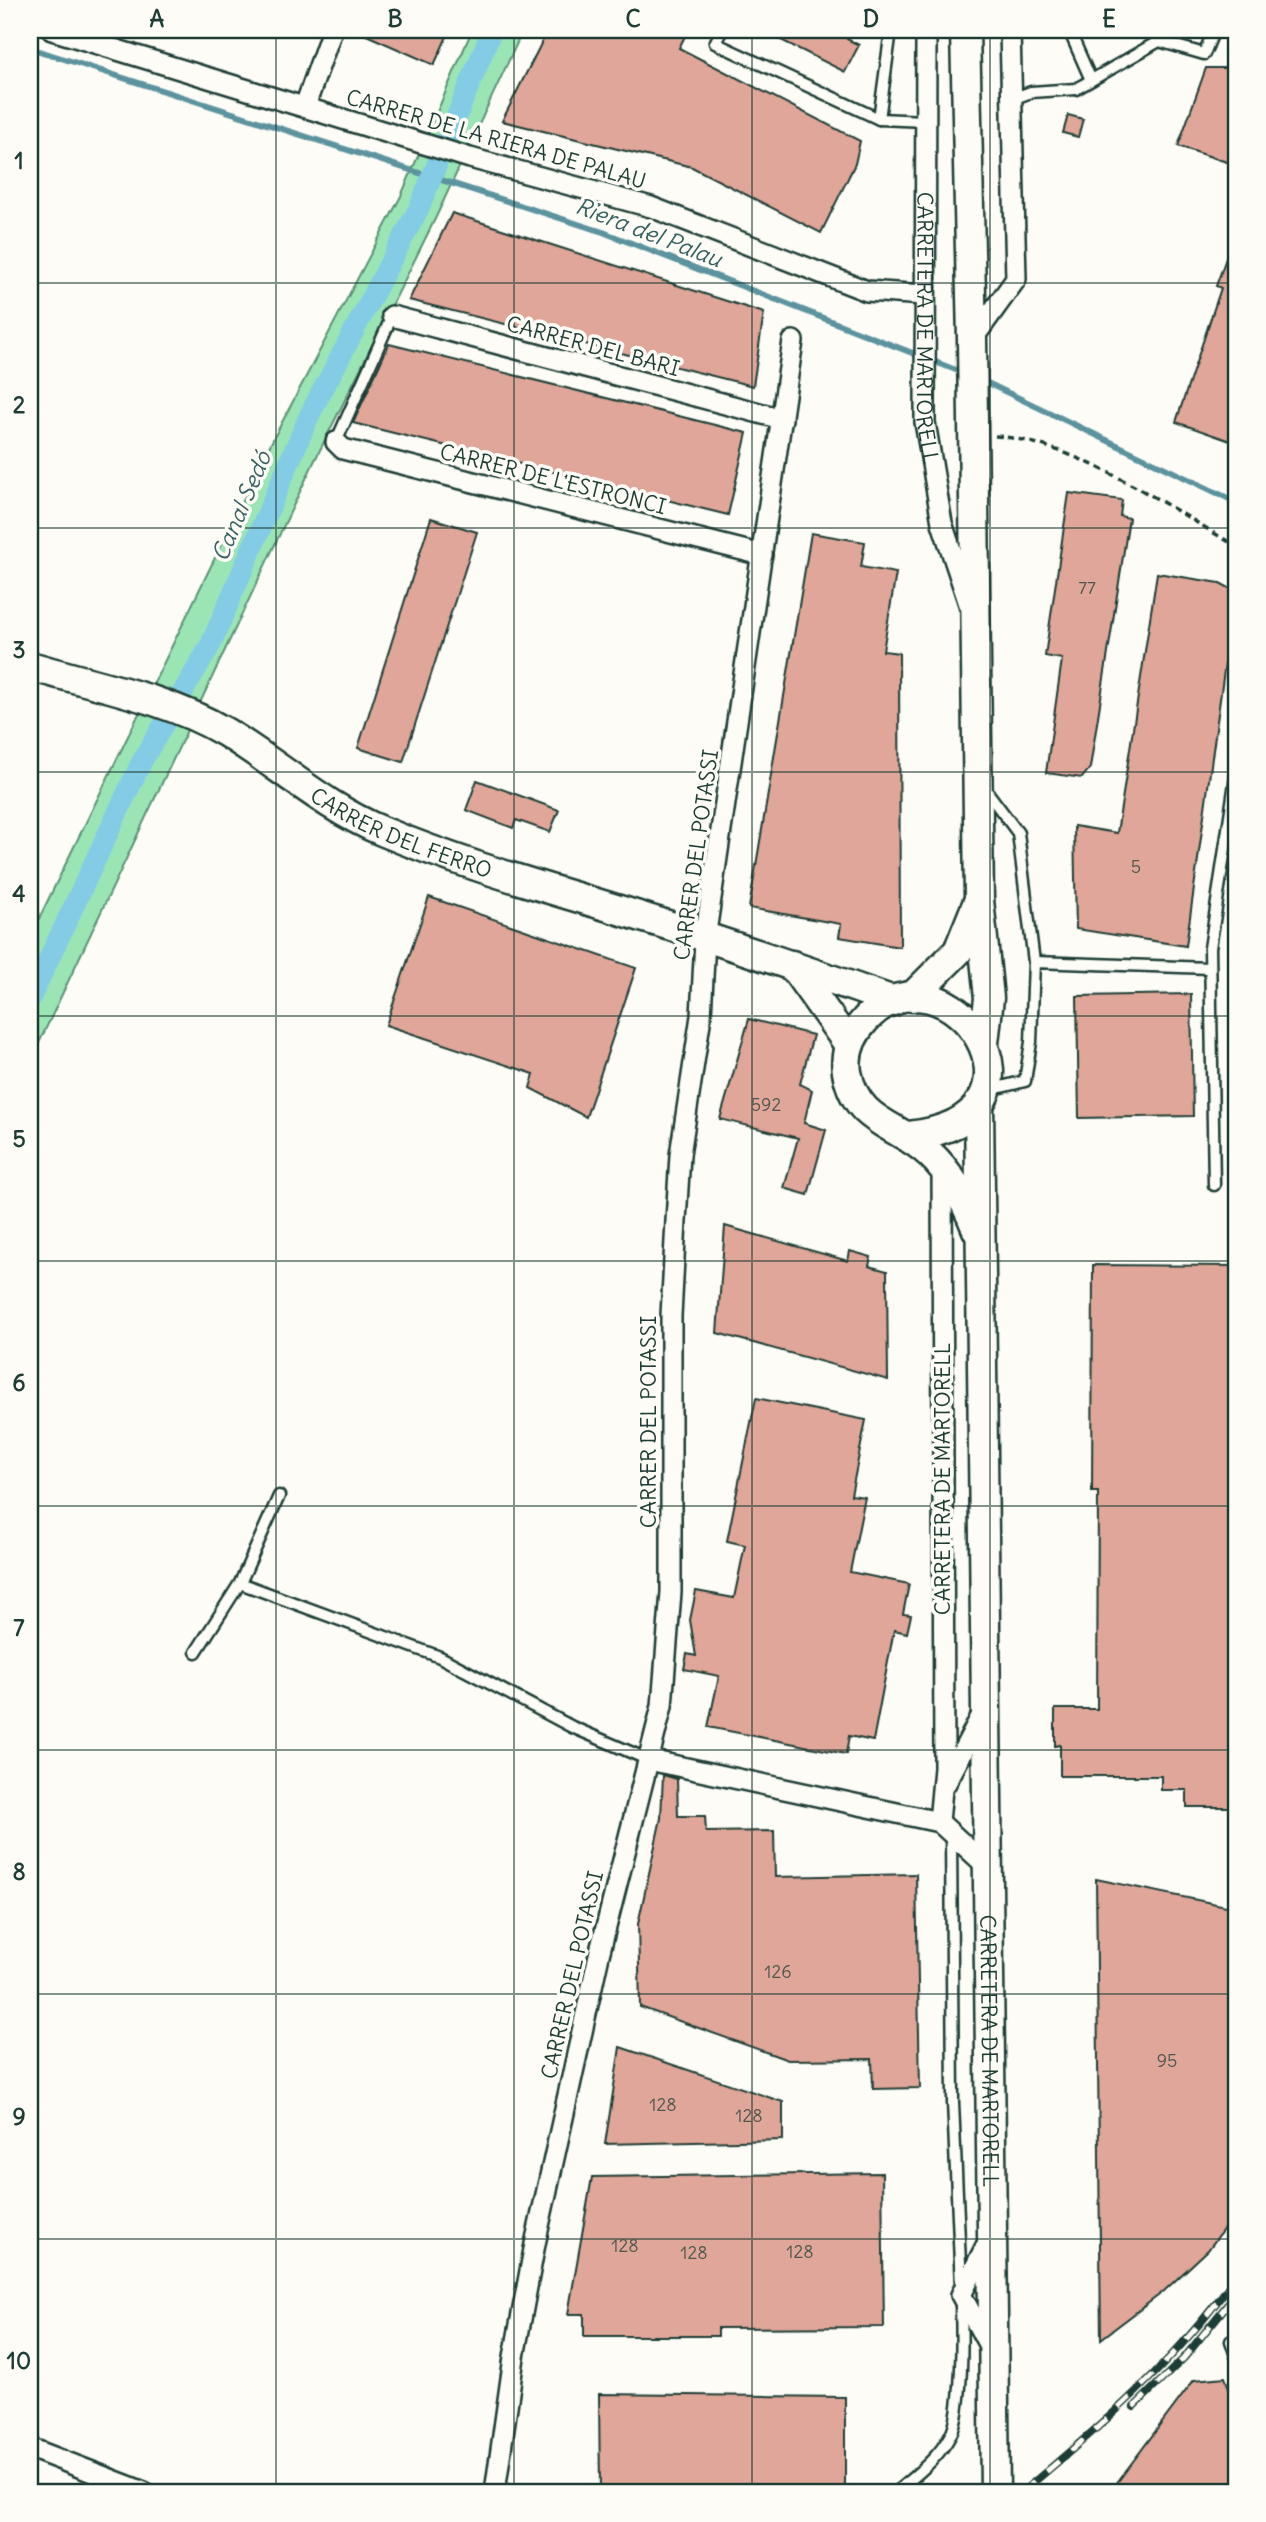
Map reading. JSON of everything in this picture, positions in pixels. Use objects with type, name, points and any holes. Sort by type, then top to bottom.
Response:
[{"type":"main road","name":"CARRETERA DE MARTORELL","points":[[965,30],[979,900],[989,999],[984,1043],[989,1074],[981,1097],[995,2492]]},
{"type":"main road","name":"CARRER DEL FERRO","points":[[30,666],[150,701],[201,721],[225,733],[331,805],[380,830],[456,859],[903,999]]},
{"type":"main road","name":"CARRETERA DE MARTORELL","points":[[979,900],[958,951],[903,999],[868,1017],[849,1045],[847,1072],[856,1097],[883,1126],[909,1136],[942,1166],[968,1208],[982,1242]]},
{"type":"main road","points":[[792,965],[849,1045]]},
{"type":"main road","points":[[903,999],[942,1003],[954,1009],[967,1018],[984,1043]]},
{"type":"main road","points":[[909,1136],[947,1129],[968,1117],[981,1097]]},
{"type":"street","name":"CARRER DE LA RIERA DE PALAU","points":[[52,30],[470,158],[651,207],[867,291],[925,295]]},
{"type":"street","points":[[304,106],[332,30]]},
{"type":"street","name":"CARRETERA DE MARTORELL","points":[[926,30],[925,422],[942,523],[974,617]]},
{"type":"street","name":"CARRETERA DE MARTORELL","points":[[972,340],[1016,279],[1010,30]]},
{"type":"street","name":"CARRER DEL BARI","points":[[392,316],[782,419]]},
{"type":"street","name":"CARRER DEL POTASSI","points":[[495,2492],[514,2357],[543,2207],[599,1955],[662,1706],[671,1592],[671,1316],[680,1155],[701,1016],[705,939],[793,341]]},
{"type":"street","name":"CARRER DE L'ESTRONCI","points":[[336,442],[343,449],[762,555]]},
{"type":"street","name":"CARRETERA DE MARTORELL","points":[[942,1166],[942,1791],[945,1827]]},
{"type":"street","name":"CARRETERA DE MARTORELL","points":[[942,1791],[988,1704]]},
{"type":"street","points":[[649,1760],[945,1827],[990,1869]]},
{"type":"street","name":"CARRETERA DE MARTORELL","points":[[992,2232],[961,2295],[994,2355]]},
{"type":"street","points":[[30,2448],[144,2492]]},
{"type":"lane","points":[[722,30],[715,43],[879,119],[925,121]]},
{"type":"lane","points":[[879,119],[891,30]]},
{"type":"lane","points":[[1069,30],[1090,80]]},
{"type":"lane","points":[[1012,99],[1031,92],[1076,89],[1159,41],[1204,54],[1214,30]]},
{"type":"lane","points":[[336,442],[392,316]]},
{"type":"lane","points":[[1214,1185],[1210,948],[1236,776]]},
{"type":"lane","points":[[976,778],[1018,833],[1034,962],[1031,1042],[1025,1081],[981,1097]]},
{"type":"lane","points":[[1034,962],[1210,968]]},
{"type":"lane","points":[[196,1652],[240,1583],[279,1496]]},
{"type":"lane","points":[[240,1583],[440,1657],[572,1727],[649,1760]]},
{"type":"lane","points":[[896,2492],[931,2461],[952,2432],[962,2357],[945,1827]]},
{"type":"lane","points":[[1231,2341],[1236,2356]]},
{"type":"path","points":[[973,434],[1012,437],[1061,453],[1133,486],[1236,546]]},
{"type":"green space","points":[[472,30],[523,30],[436,217],[313,464],[30,1062],[30,937],[269,447],[401,196]]},
{"type":"building","points":[[355,30],[450,30],[434,65]]},
{"type":"building","points":[[548,30],[688,30],[679,48],[860,141],[855,164],[821,233],[692,167],[502,121]]},
{"type":"building","points":[[761,30],[852,30],[847,39],[859,45],[845,72]]},
{"type":"building","points":[[1206,68],[1236,68],[1236,165],[1178,146]]},
{"type":"building","points":[[1068,115],[1083,119],[1078,137],[1063,133]]},
{"type":"building","points":[[452,213],[764,313],[753,386],[409,300]]},
{"type":"building","points":[[1234,236],[1236,443],[1176,422],[1221,288],[1216,286]]},
{"type":"building","points":[[389,344],[747,433],[728,515],[353,423]]},
{"type":"building","points":[[1069,493],[1122,500],[1120,516],[1129,518],[1090,768],[1082,778],[1046,773],[1062,659],[1045,656]]},
{"type":"building","points":[[431,518],[477,532],[403,762],[358,748]]},
{"type":"building","points":[[811,533],[865,542],[861,567],[896,573],[883,651],[899,653],[900,947],[839,937],[841,924],[749,908]]},
{"type":"building","points":[[1157,573],[1220,583],[1235,591],[1186,946],[1076,929],[1074,826],[1117,833]]},
{"type":"building","points":[[477,780],[559,810],[550,832],[516,820],[513,828],[466,810]]},
{"type":"building","points":[[429,897],[636,968],[586,1117],[530,1088],[534,1074],[386,1025]]},
{"type":"building","points":[[1191,994],[1193,1116],[1079,1118],[1077,996]]},
{"type":"building","points":[[749,1019],[813,1035],[800,1084],[812,1090],[804,1123],[826,1130],[808,1195],[784,1188],[798,1138],[720,1119]]},
{"type":"building","points":[[725,1226],[848,1261],[850,1251],[871,1257],[869,1266],[887,1271],[888,1380],[717,1333]]},
{"type":"building","points":[[1093,1265],[1236,1266],[1236,1807],[1187,1807],[1187,1790],[1161,1790],[1161,1776],[1060,1776],[1060,1745],[1055,1746],[1055,1709],[1097,1709],[1098,1492],[1092,1492]]},
{"type":"building","points":[[756,1398],[866,1420],[851,1495],[865,1497],[850,1572],[909,1584],[903,1614],[911,1615],[907,1633],[894,1630],[873,1741],[849,1736],[846,1754],[708,1727],[719,1676],[684,1669],[687,1654],[696,1656],[690,1620],[696,1591],[734,1598],[745,1545],[727,1541]]},
{"type":"building","points":[[663,1775],[677,1779],[678,1816],[705,1816],[706,1832],[774,1831],[775,1877],[916,1874],[920,2088],[873,2089],[872,2059],[788,2060],[640,2007],[638,1924],[661,1818]]},
{"type":"building","points":[[1096,1879],[1236,1908],[1236,2212],[1208,2250],[1163,2292],[1101,2339]]},
{"type":"building","points":[[620,2047],[783,2102],[783,2140],[605,2144]]},
{"type":"building","points":[[882,2173],[884,2327],[718,2328],[718,2336],[584,2336],[584,2314],[568,2314],[592,2177]]},
{"type":"building","points":[[1225,2377],[1236,2408],[1236,2492],[1110,2492],[1194,2380]]},
{"type":"building","points":[[599,2394],[845,2397],[845,2492],[600,2492]]},
{"type":"waterway","name":"Canal Sedó","points":[[30,999],[142,761],[210,646],[310,414],[419,208],[492,30]]},
{"type":"waterway","name":"Riera del Palau","points":[[30,48],[603,232],[966,374]]},
{"type":"waterway","name":"Riera del Palau","points":[[979,379],[1236,502]]},
{"type":"railway","points":[[1022,2492],[1109,2417],[1163,2364],[1189,2336],[1236,2276]]},
{"type":"railway","points":[[1134,2407],[1184,2358],[1236,2294]]}]
